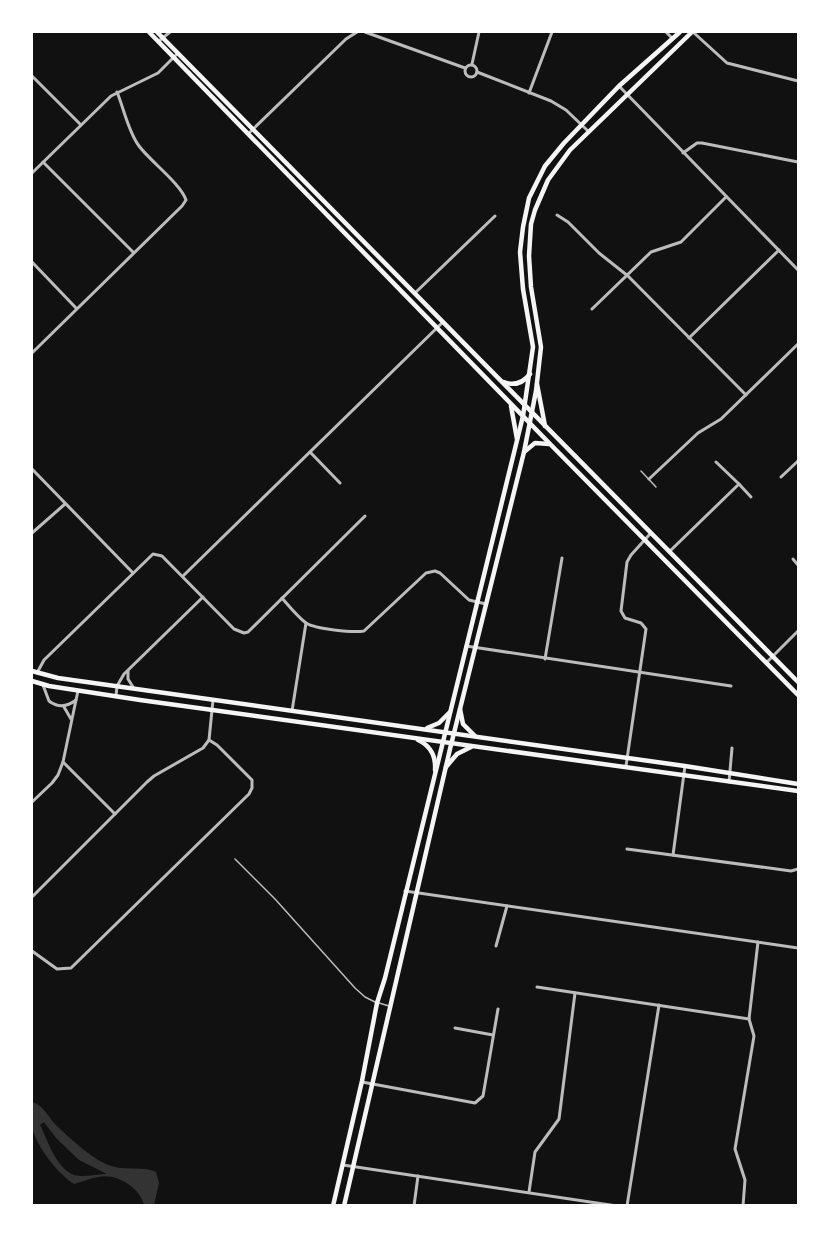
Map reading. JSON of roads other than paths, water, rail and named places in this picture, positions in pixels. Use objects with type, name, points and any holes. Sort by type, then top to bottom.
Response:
[{"type":"main road","points":[[149,32],[161,40],[253,129],[798,682]]},
{"type":"main road","points":[[157,32],[161,40]]},
{"type":"main road","points":[[333,1206],[362,1082],[377,1003],[522,416],[533,347],[523,288],[520,252],[529,198],[545,166],[581,124],[619,86],[680,32]]},
{"type":"main road","points":[[344,1206],[446,767],[532,413],[541,347],[530,271],[531,224],[548,180],[570,150],[588,130],[692,32]]},
{"type":"main road","points":[[176,55],[329,218],[798,695]]},
{"type":"main road","points":[[329,218],[339,216]]},
{"type":"main road","points":[[370,247],[371,259]]},
{"type":"main road","points":[[409,298],[415,293]]},
{"type":"main road","points":[[499,379],[506,383],[516,384],[530,374]]},
{"type":"main road","points":[[537,384],[545,426]]},
{"type":"main road","points":[[510,403],[517,439]]},
{"type":"main road","points":[[524,452],[530,445],[538,442],[546,443],[554,448]]},
{"type":"main road","points":[[34,672],[58,678],[798,784]]},
{"type":"main road","points":[[43,685],[58,678]]},
{"type":"main road","points":[[32,681],[43,685],[211,710],[798,791]]},
{"type":"main road","points":[[460,709],[464,726],[478,737]]},
{"type":"main road","points":[[421,729],[435,726],[450,712]]},
{"type":"main road","points":[[413,738],[425,743],[431,750],[435,760],[435,770]]},
{"type":"main road","points":[[446,767],[460,752],[476,747]]},
{"type":"street","points":[[161,40],[170,32]]},
{"type":"street","points":[[248,134],[346,39],[357,32]]},
{"type":"street","points":[[365,32],[465,68],[472,64],[479,32]]},
{"type":"street","points":[[529,93],[552,32]]},
{"type":"street","points":[[666,32],[672,38]]},
{"type":"street","points":[[692,32],[727,63],[798,81]]},
{"type":"street","points":[[32,173],[103,103],[117,92],[151,78],[176,55]]},
{"type":"street","points":[[472,64],[476,66],[477,72]]},
{"type":"street","points":[[465,68],[468,76],[473,76],[477,72]]},
{"type":"street","points":[[477,72],[560,106],[588,130]]},
{"type":"street","points":[[32,75],[81,125]]},
{"type":"street","points":[[619,86],[798,270]]},
{"type":"street","points":[[32,353],[186,200],[184,194],[137,144],[117,92]]},
{"type":"street","points":[[683,153],[697,143],[702,143],[798,162]]},
{"type":"street","points":[[44,162],[134,253]]},
{"type":"street","points":[[592,309],[655,249],[681,242],[726,197]]},
{"type":"street","points":[[557,215],[568,222],[599,253],[628,276],[746,395]]},
{"type":"street","points":[[415,293],[495,216]]},
{"type":"street","points":[[689,338],[779,250]]},
{"type":"street","points":[[32,262],[76,308]]},
{"type":"street","points":[[183,576],[443,322]]},
{"type":"street","points":[[649,479],[698,433],[721,419],[798,344]]},
{"type":"street","points":[[310,452],[340,483]]},
{"type":"street","points":[[781,477],[798,461]]},
{"type":"street","points":[[717,462],[751,497]]},
{"type":"street","points":[[32,469],[133,573]]},
{"type":"street","points":[[669,553],[739,484]]},
{"type":"street","points":[[32,533],[65,504]]},
{"type":"street","points":[[34,672],[150,556],[157,553],[162,556],[234,628],[244,633],[248,632],[365,516]]},
{"type":"street","points":[[626,766],[646,629],[641,622],[623,617],[621,611],[627,562],[650,534]]},
{"type":"street","points":[[545,659],[562,558]]},
{"type":"street","points":[[793,559],[798,565]]},
{"type":"street","points":[[282,598],[306,623],[354,632],[364,631],[430,571],[440,573],[463,596],[477,603],[486,604]]},
{"type":"street","points":[[116,696],[117,686],[129,669],[204,597]]},
{"type":"street","points":[[292,711],[306,623]]},
{"type":"street","points":[[767,662],[798,631]]},
{"type":"street","points":[[466,646],[731,686]]},
{"type":"street","points":[[129,669],[128,679],[134,688]]},
{"type":"street","points":[[43,685],[49,700],[54,705],[63,706],[76,700]]},
{"type":"street","points":[[32,802],[52,783],[63,762],[78,690]]},
{"type":"street","points":[[32,897],[154,776],[203,748],[209,740],[213,700]]},
{"type":"street","points":[[63,706],[72,721]]},
{"type":"street","points":[[32,951],[57,969],[71,968],[249,794],[252,780],[209,740]]},
{"type":"street","points":[[729,782],[732,748]]},
{"type":"street","points":[[63,762],[115,814]]},
{"type":"street","points":[[673,855],[685,766]]},
{"type":"street","points":[[627,849],[791,871],[798,869]]},
{"type":"street","points":[[405,891],[798,948]]},
{"type":"street","points":[[496,946],[507,906]]},
{"type":"street","points":[[743,1206],[744,1180],[735,1149],[754,1036],[750,1019],[758,942]]},
{"type":"street","points":[[537,987],[750,1019]]},
{"type":"street","points":[[529,1192],[535,1152],[559,1119],[575,993]]},
{"type":"street","points":[[627,1206],[659,1005]]},
{"type":"street","points":[[362,1082],[476,1103],[483,1096],[498,1009]]},
{"type":"street","points":[[455,1028],[493,1035]]},
{"type":"street","points":[[342,1165],[617,1206]]},
{"type":"street","points":[[414,1206],[418,1176]]},
{"type":"lane","points":[[641,471],[656,487]]},
{"type":"lane","points":[[235,859],[355,988],[365,997],[390,1007]]}]
